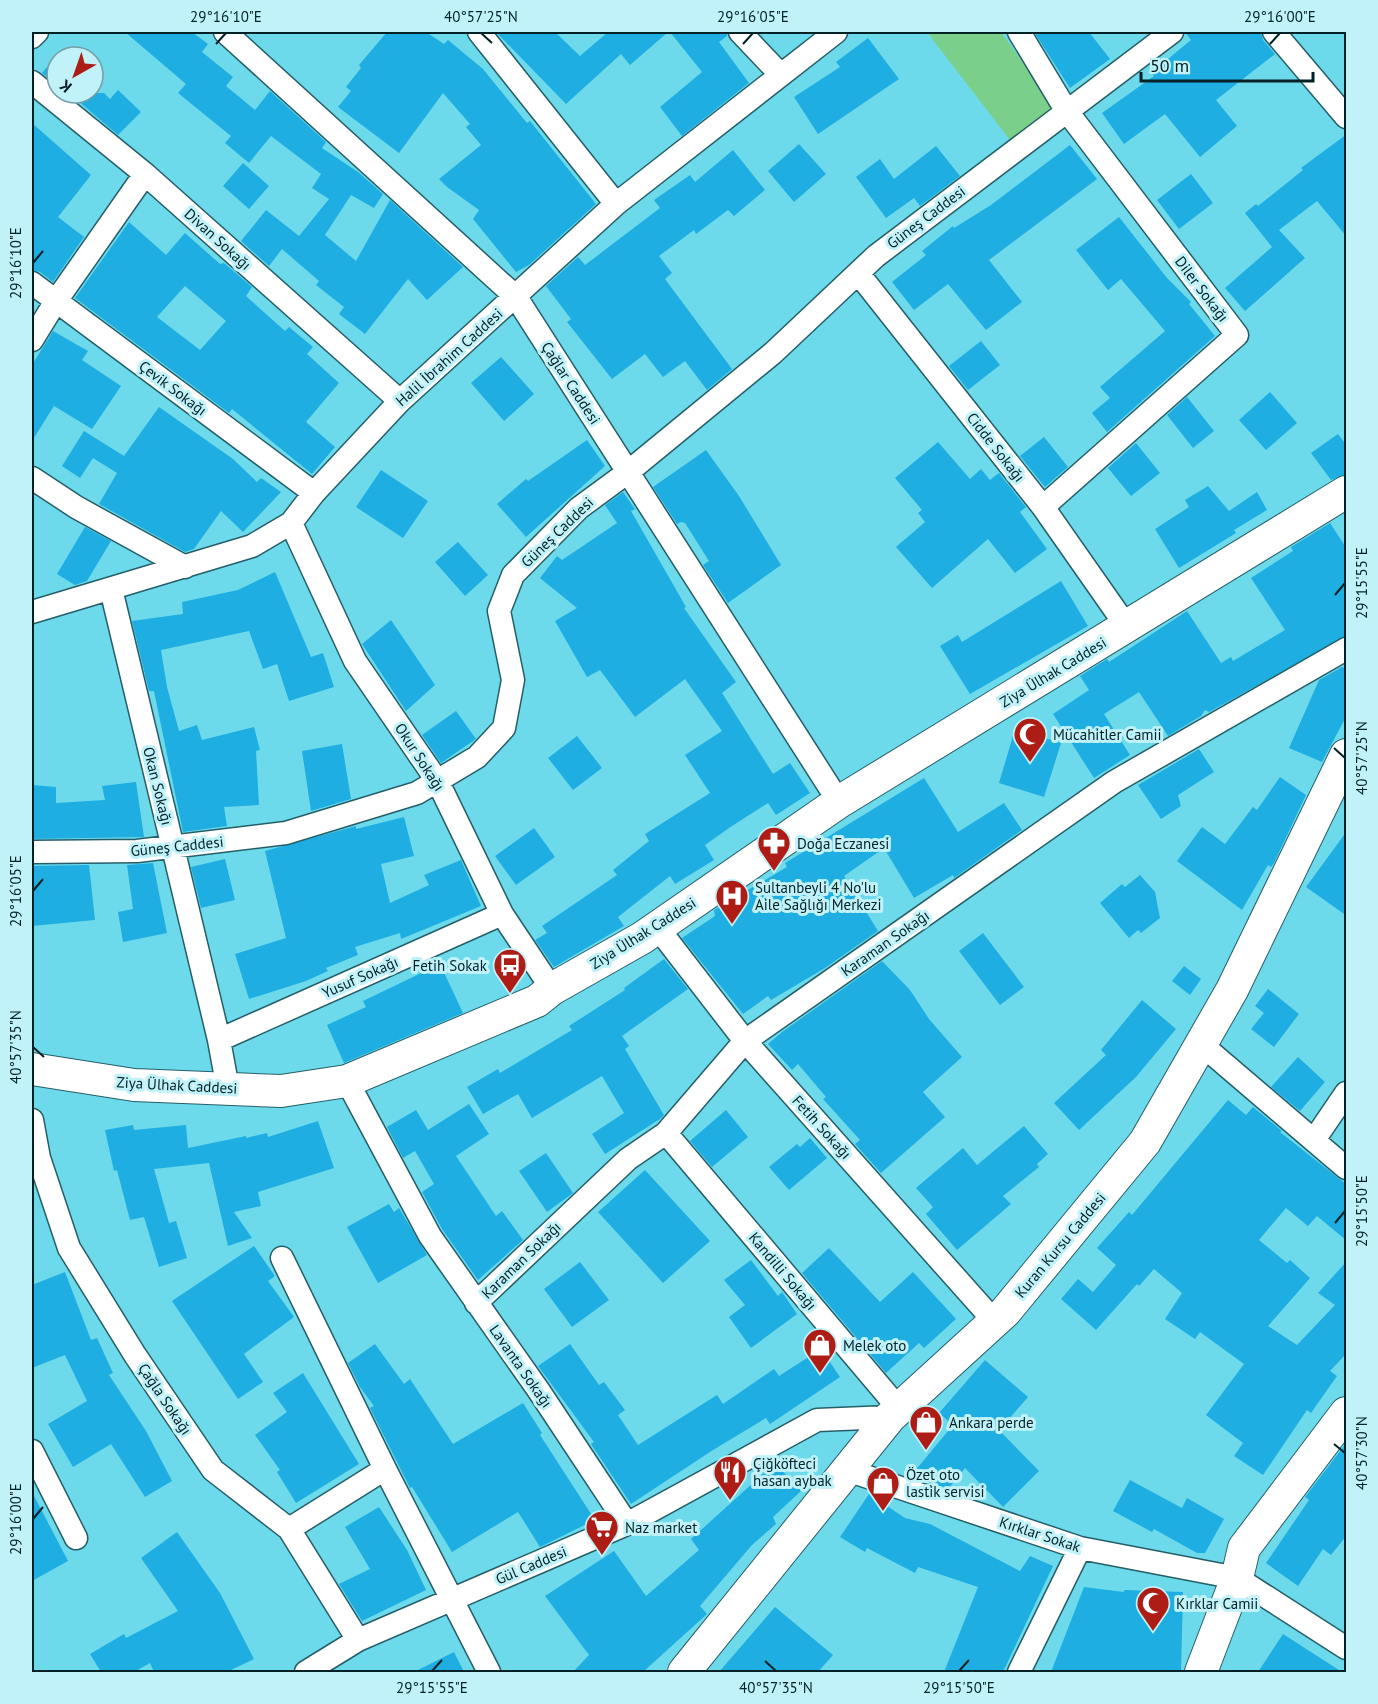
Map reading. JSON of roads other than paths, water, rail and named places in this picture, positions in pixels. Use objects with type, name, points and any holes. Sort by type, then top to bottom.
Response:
[{"type":"street","points":[[32,37],[37,32]]},
{"type":"street","name":"Çağlar Caddesi","points":[[225,32],[516,297],[838,802]]},
{"type":"street","points":[[479,32],[616,204]]},
{"type":"street","points":[[740,32],[780,74]]},
{"type":"street","name":"Halil İbrahim Caddesi","points":[[32,612],[252,546],[291,523],[315,493],[399,401],[616,204],[836,32]]},
{"type":"street","name":"Diler Sokağı","points":[[1019,32],[1066,110],[1237,335],[1043,507]]},
{"type":"street","name":"Güneş Caddesi","points":[[32,852],[174,848],[286,833],[417,793],[477,758],[504,728],[513,680],[499,611],[513,575],[579,508],[628,472],[773,353],[876,256],[1172,32]]},
{"type":"street","points":[[1274,32],[1347,117]]},
{"type":"street","name":"Divan Sokağı","points":[[32,82],[145,174],[399,401]]},
{"type":"street","points":[[32,340],[56,301],[145,174]]},
{"type":"street","name":"Cidde Sokağı","points":[[858,273],[1043,507],[1127,627]]},
{"type":"street","name":"Çevik Sokağı","points":[[32,283],[315,493]]},
{"type":"street","points":[[32,478],[76,507],[185,567]]},
{"type":"street","name":"Ziya Ülhak Caddesi","points":[[32,1069],[134,1085],[281,1091],[347,1081],[537,1001],[552,989],[657,927],[838,802],[1347,492]]},
{"type":"street","name":"Okur Sokağı","points":[[291,523],[355,661],[438,782],[502,914],[552,989]]},
{"type":"street","name":"Okan Sokağı","points":[[111,589],[219,1040],[228,1089]]},
{"type":"street","name":"Karaman Sokağı","points":[[476,1303],[628,1159],[666,1133],[745,1041],[1114,782],[1347,649]]},
{"type":"street","name":"Kuran Kursu Caddesi","points":[[684,1672],[895,1413],[995,1322],[1145,1142],[1232,990],[1347,756]]},
{"type":"street","name":"Yusuf Sokağı","points":[[219,1040],[502,914]]},
{"type":"street","name":"Fetih Sokağı","points":[[657,927],[745,1041],[995,1322]]},
{"type":"street","points":[[1201,1044],[1347,1168]]},
{"type":"street","name":"Lavanta Sokağı","points":[[347,1081],[430,1236],[627,1524]]},
{"type":"street","points":[[1314,1140],[1347,1094]]},
{"type":"street","name":"Çağla Sokağı","points":[[32,1120],[39,1158],[69,1248],[135,1354],[213,1470],[289,1529],[358,1640]]},
{"type":"street","name":"Kandilli Sokağı","points":[[666,1133],[895,1413]]},
{"type":"street","points":[[282,1258],[450,1600],[489,1672]]},
{"type":"street","name":"Gül Caddesi","points":[[306,1672],[358,1640],[627,1524],[817,1420],[895,1413]]},
{"type":"street","points":[[1201,1672],[1237,1578],[1244,1548],[1347,1413]]},
{"type":"street","points":[[32,1451],[76,1538]]},
{"type":"street","points":[[289,1529],[385,1469]]},
{"type":"street","name":"Kırklar Sokak","points":[[848,1470],[1080,1548],[1237,1578]]},
{"type":"street","points":[[1019,1672],[1080,1548]]},
{"type":"street","points":[[1237,1578],[1347,1648]]},
{"type":"place","name":"Mücahitler Camii","points":[[1030,763]]},
{"type":"place","name":"Doğa Eczanesi","points":[[774,872]]},
{"type":"place","name":"Sultanbeyli 4 No'lu Aile Sağlığı Merkezi","points":[[732,925]]},
{"type":"place","name":"Fetih Sokak","points":[[510,994]]},
{"type":"place","name":"Melek oto","points":[[820,1374]]},
{"type":"place","name":"Ankara perde","points":[[926,1451]]},
{"type":"place","name":"Çiğköfteci hasan aybak","points":[[730,1501]]},
{"type":"place","name":"Özet oto lastik servisi","points":[[883,1512]]},
{"type":"place","name":"Naz market","points":[[602,1556]]},
{"type":"place","name":"Kırklar Camii","points":[[1153,1632]]}]
